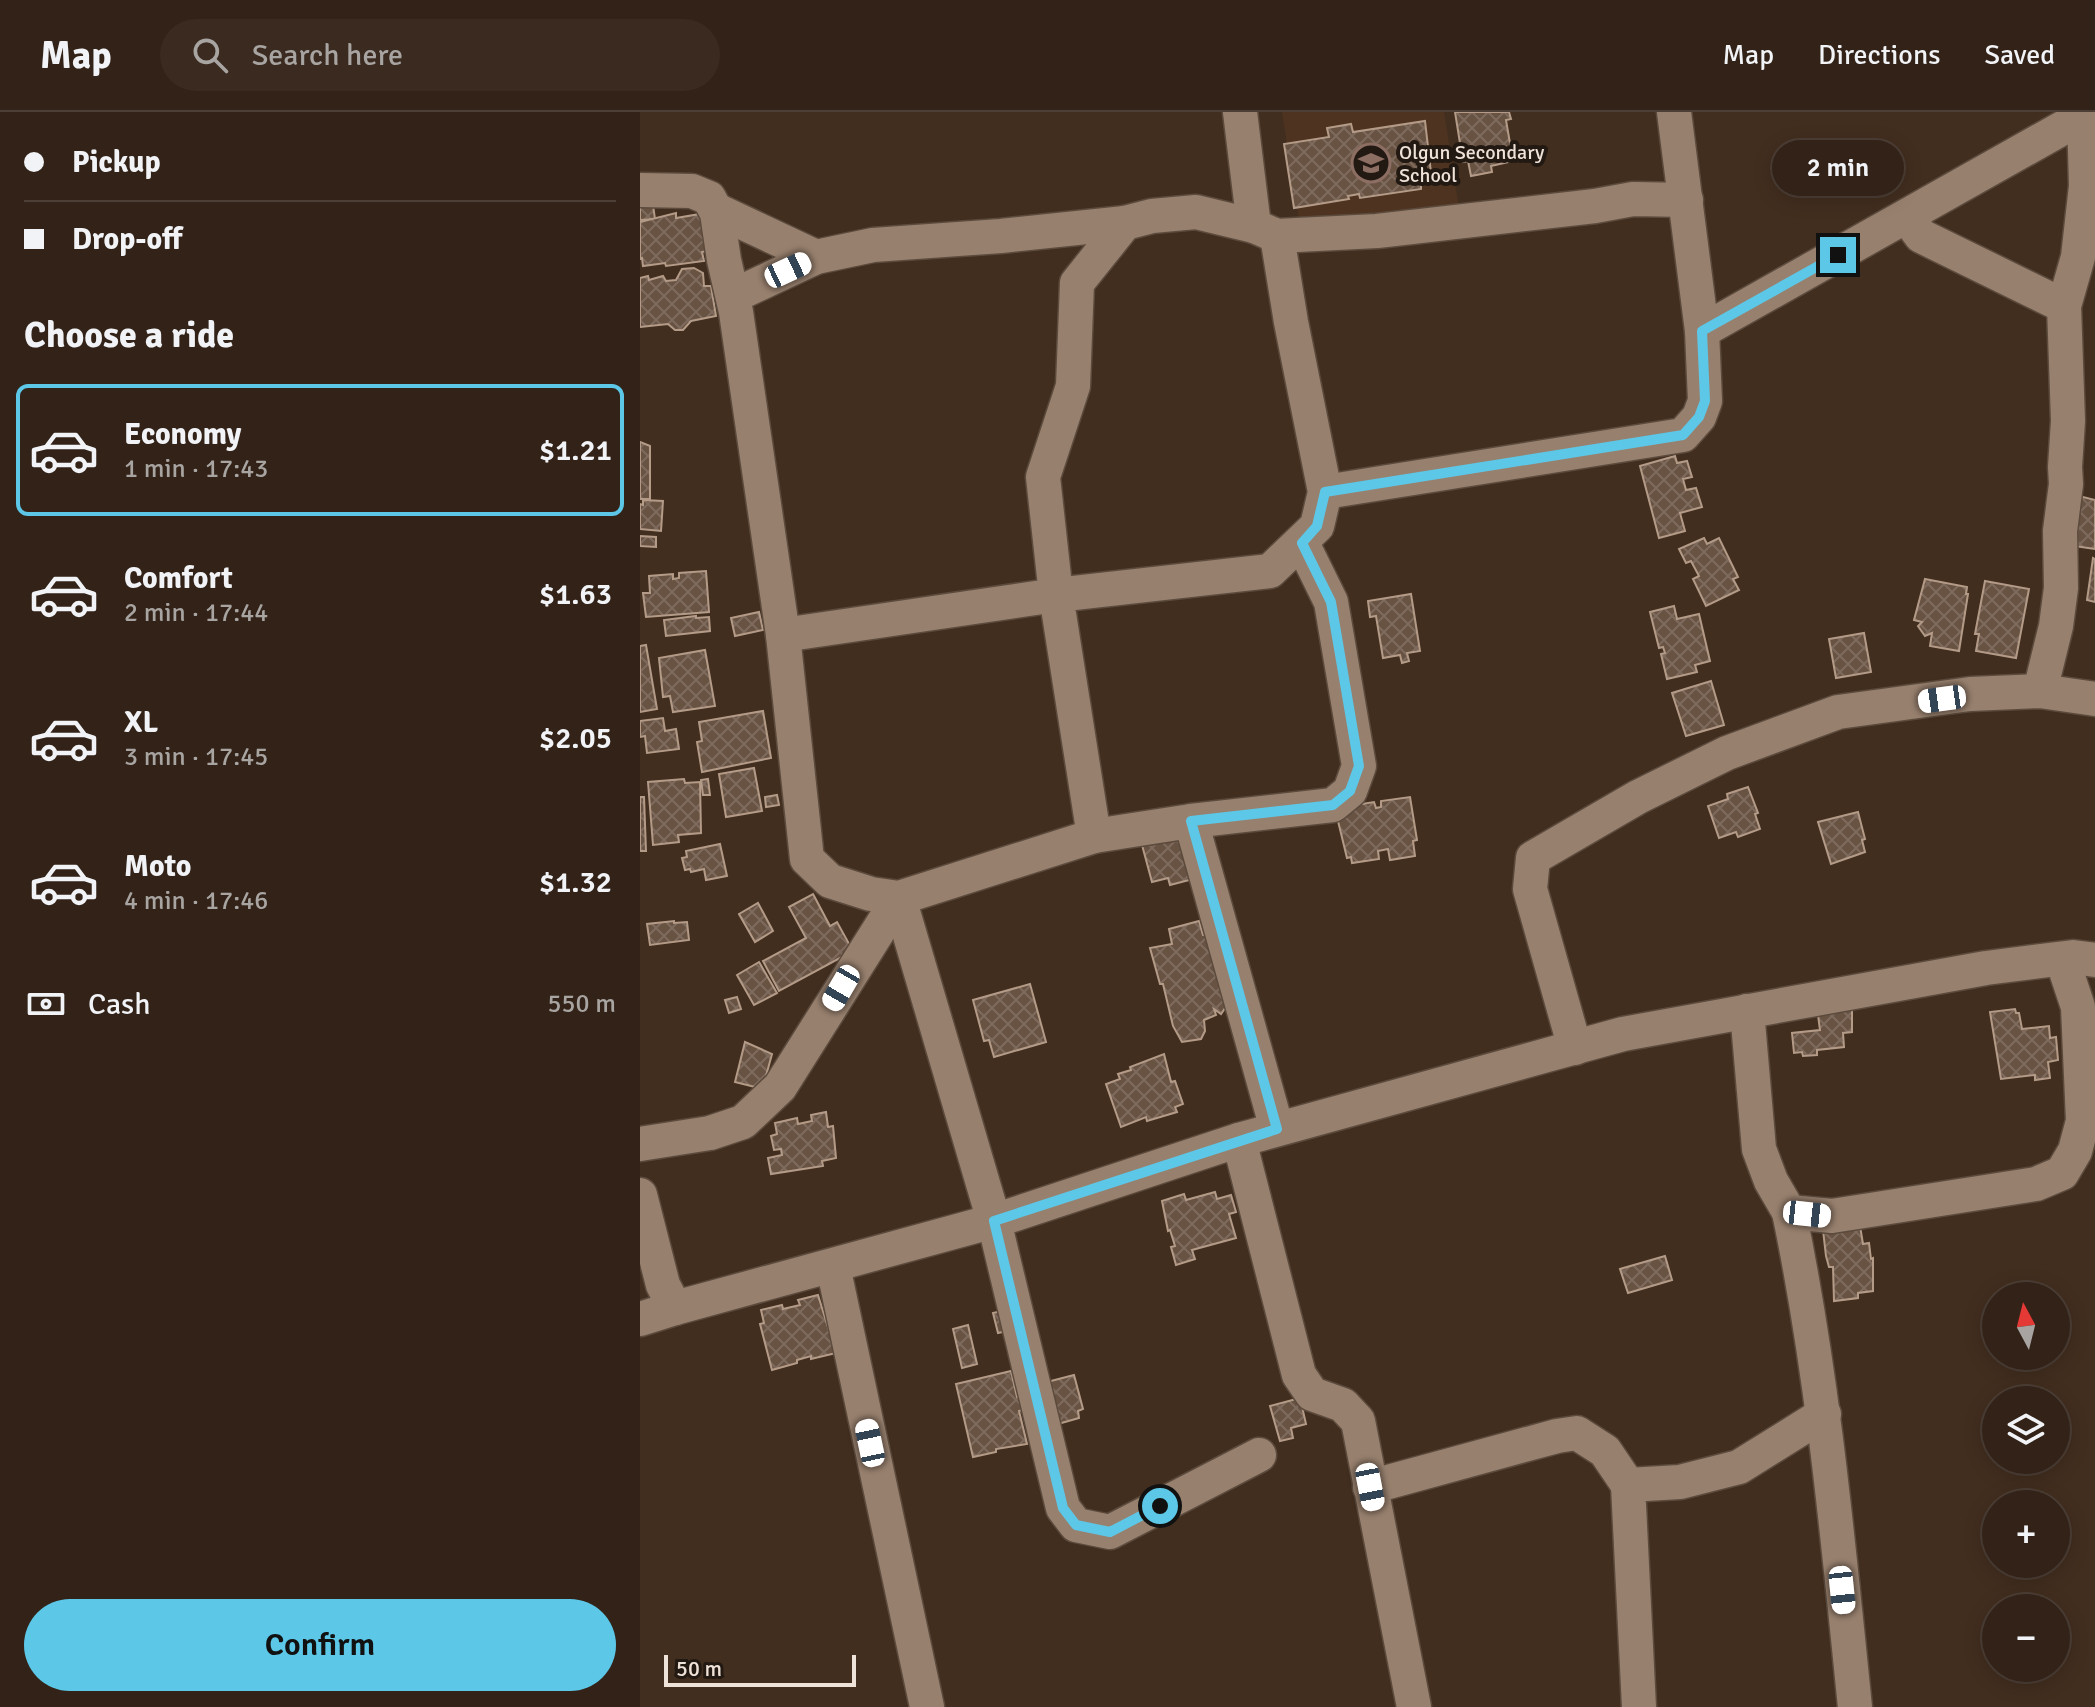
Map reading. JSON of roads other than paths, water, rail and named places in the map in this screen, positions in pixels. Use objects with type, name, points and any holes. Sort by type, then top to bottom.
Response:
[{"type":"street","points":[[783,635],[1056,595],[1270,571],[1317,526],[1325,492],[1291,322],[1265,231],[1240,112]]},
{"type":"street","points":[[1325,492],[1683,435],[1699,417],[1705,401],[1702,331],[1677,114]]},
{"type":"street","points":[[1702,331],[2088,114]]},
{"type":"street","points":[[2040,691],[2056,626],[2061,588],[2060,531],[2066,484],[2068,421],[2064,306],[2078,257],[2088,114]]},
{"type":"street","points":[[640,190],[692,191],[709,198],[716,210],[733,296],[783,635],[807,859],[830,881],[871,894],[899,898],[1094,836],[1333,805],[1350,791],[1359,766],[1331,602],[1302,543]]},
{"type":"street","points":[[733,296],[816,257],[873,245],[1001,236],[1125,223],[1152,216],[1196,212],[1265,231],[1377,231],[1633,199],[1686,200]]},
{"type":"street","points":[[716,210],[816,257]]},
{"type":"street","points":[[1907,217],[1921,236],[2064,306]]},
{"type":"street","points":[[1094,836],[1056,595],[1043,477],[1073,386],[1077,283],[1125,223]]},
{"type":"street","points":[[1575,1048],[1530,889],[1533,858],[1638,797],[1727,753],[1838,712],[1970,694],[2040,691],[2095,699]]},
{"type":"street","points":[[1191,821],[1277,1129]]},
{"type":"street","points":[[640,1144],[710,1133],[743,1122],[780,1087],[899,898]]},
{"type":"street","points":[[899,898],[994,1221],[1063,1508],[1076,1525],[1110,1532],[1259,1455]]},
{"type":"street","points":[[640,1319],[994,1221],[1239,1140],[1623,1034],[1986,968],[2079,960],[2083,1121],[2075,1151],[2062,1173],[2036,1184],[1832,1216],[1789,1212]]},
{"type":"street","points":[[1747,1011],[1759,1149],[1771,1181],[1789,1212],[1824,1414],[1855,1707]]},
{"type":"street","points":[[1239,1140],[1299,1375],[1312,1394],[1343,1405],[1358,1421],[1414,1707]]},
{"type":"street","points":[[640,1195],[663,1285],[675,1308]]},
{"type":"street","points":[[1799,1259],[1832,1216]]},
{"type":"street","points":[[833,1266],[927,1707]]},
{"type":"street","points":[[1628,1485],[1680,1482],[1739,1467],[1824,1414]]},
{"type":"street","points":[[1370,1487],[1557,1436],[1577,1433],[1605,1451],[1628,1485],[1639,1707]]},
{"type":"place","name":"Olgun Secondary School","points":[[1371,163]]}]
